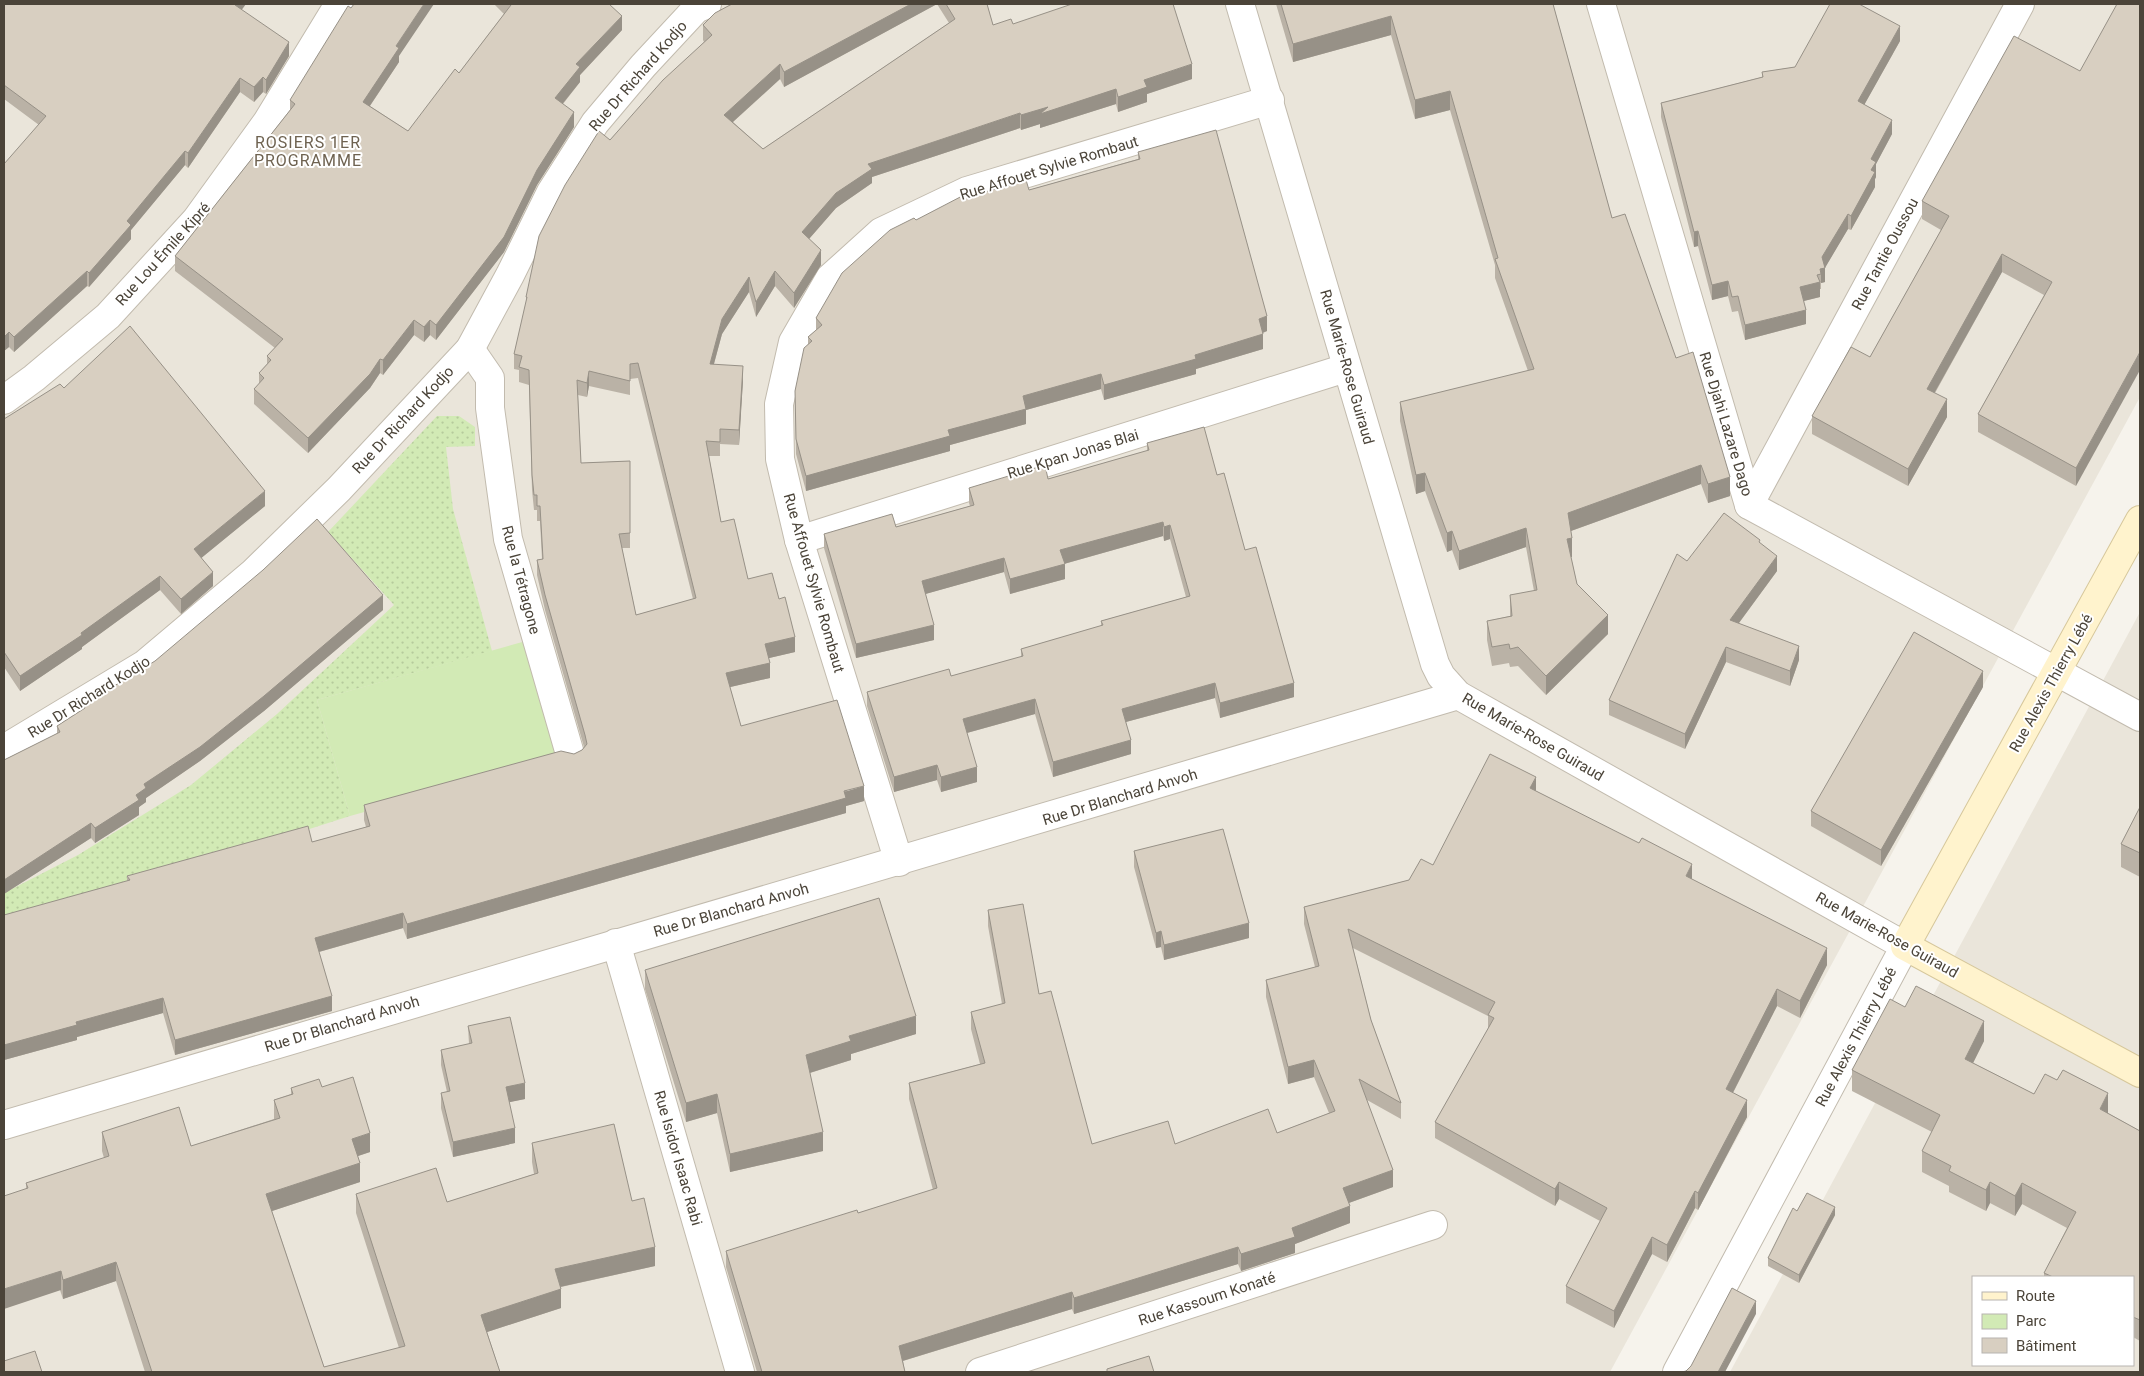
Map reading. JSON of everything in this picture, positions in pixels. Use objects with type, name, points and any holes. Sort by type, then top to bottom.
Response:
[{"type":"main road","name":"Rue Alexis Thierry Lébé","points":[[1905,946],[2058,673],[2140,520]]},
{"type":"main road","name":"Rue Marie-Rose Guiraud","points":[[1905,946],[2140,1072]]},
{"type":"street","name":"Rue Lou Émile Kipré","points":[[4,400],[34,378],[108,316],[196,220],[267,122],[339,4]]},
{"type":"street","name":"Rue Dr Richard Kodjo","points":[[4,749],[145,664],[253,573],[339,488],[470,349],[510,275],[551,192],[595,123],[643,66],[696,9],[706,4]]},
{"type":"street","name":"Rue Marie-Rose Guiraud","points":[[1240,4],[1270,100],[1346,368],[1435,664],[1441,676],[1458,696],[1905,946]]},
{"type":"street","name":"Rue Djahi Lazare Dago","points":[[1601,4],[1749,505],[2140,717]]},
{"type":"street","name":"Rue Tantie Oussou","points":[[1749,505],[2020,4]]},
{"type":"street","name":"Rue Affouet Sylvie Rombaut","points":[[899,862],[799,540],[780,459],[779,404],[793,342],[830,278],[881,232],[967,191],[1270,100]]},
{"type":"street","name":"Rue la Tétragone","points":[[470,349],[490,378],[490,408],[508,539],[570,754]]},
{"type":"street","name":"Rue Kpan Jonas Blai","points":[[799,540],[1346,368]]},
{"type":"street","name":"Rue Dr Blanchard Anvoh","points":[[4,1125],[1458,696]]},
{"type":"street","name":"Rue Isidor Isaac Rabi","points":[[616,943],[740,1372]]},
{"type":"street","name":"Rue Alexis Thierry Lébé","points":[[1677,1372],[1905,946]]},
{"type":"street","name":"Rue Kassoum Konaté","points":[[980,1372],[1433,1225]]},
{"type":"shaded area","points":[[4,4],[2140,4],[2140,397],[1610,1372],[4,1372]]},
{"type":"shaded area","points":[[2140,612],[2140,1372],[1730,1372]]},
{"type":"green space","points":[[437,416],[459,416],[475,427],[475,446],[446,447],[453,509],[492,651],[317,700],[350,816],[4,927],[4,893],[78,855],[191,785],[277,714],[394,605],[328,532]]},
{"type":"green space","points":[[533,639],[565,756],[350,816],[317,700]]},
{"type":"building","points":[[4,4],[236,4],[289,42],[266,80],[263,77],[254,87],[240,78],[188,153],[185,151],[127,221],[131,225],[89,273],[87,271],[14,337],[9,332],[4,337],[4,164],[46,116],[4,85]]},
{"type":"building","points":[[354,4],[424,4],[396,46],[399,48],[363,102],[408,131],[455,69],[459,73],[511,5],[509,4],[609,4],[622,16],[576,64],[580,67],[555,98],[574,112],[537,170],[504,237],[436,325],[430,320],[424,327],[414,320],[383,360],[380,359],[370,374],[308,438],[254,389],[264,378],[259,373],[271,360],[267,356],[283,339],[175,256],[295,104],[290,100],[348,6],[351,8]]},
{"type":"building","points":[[732,4],[911,4],[784,72],[780,64],[724,115],[763,149],[955,19],[946,4],[987,4],[993,25],[1011,19],[1013,24],[1072,4],[1173,4],[1192,64],[1144,80],[1147,87],[1118,97],[1116,89],[1040,114],[1048,107],[1021,115],[1020,113],[868,164],[872,169],[836,193],[802,232],[821,250],[794,293],[775,271],[756,302],[749,277],[722,319],[710,364],[743,366],[739,430],[720,429],[720,442],[706,441],[721,522],[734,519],[748,579],[772,573],[779,599],[785,597],[795,637],[765,644],[770,663],[726,673],[741,726],[837,700],[864,786],[844,791],[846,798],[407,924],[403,913],[315,938],[332,996],[175,1040],[163,998],[76,1022],[77,1025],[4,1045],[4,915],[130,880],[127,876],[308,826],[312,842],[370,826],[364,805],[561,751],[574,754],[582,750],[587,744],[537,560],[543,559],[540,506],[537,506],[537,495],[534,495],[532,475],[529,370],[519,367],[522,356],[514,354],[539,236],[565,185],[599,131],[610,140],[663,80],[712,35],[703,25],[715,13]],"holes":[[[638,363],[696,598],[636,615],[619,534],[630,533],[630,461],[581,463],[577,380],[587,383],[589,371],[630,381],[630,364]]]},
{"type":"building","points":[[1281,4],[1553,4],[1612,218],[1625,214],[1676,358],[1693,352],[1730,477],[1708,484],[1701,465],[1568,513],[1572,538],[1567,539],[1577,584],[1608,615],[1546,676],[1518,647],[1510,649],[1509,644],[1492,647],[1487,621],[1512,616],[1510,595],[1537,590],[1526,528],[1459,551],[1452,531],[1447,533],[1425,473],[1416,475],[1400,402],[1534,369],[1495,259],[1498,258],[1450,91],[1415,100],[1391,16],[1293,44]]},
{"type":"building","points":[[1830,4],[1859,4],[1900,26],[1858,101],[1892,120],[1871,159],[1876,162],[1871,170],[1875,172],[1851,216],[1848,214],[1822,257],[1825,268],[1820,269],[1821,274],[1817,275],[1820,282],[1800,287],[1806,310],[1745,325],[1738,296],[1732,297],[1728,281],[1712,285],[1698,231],[1694,232],[1661,103],[1763,77],[1762,72],[1795,67]]},
{"type":"building","points":[[2117,4],[2140,5],[2140,352],[2076,468],[1978,414],[2052,282],[2002,254],[1927,389],[1947,399],[1908,469],[1812,416],[1851,347],[1870,357],[1949,216],[1922,201],[2014,36],[2080,71]]},
{"type":"building","points":[[1216,130],[1267,316],[1259,319],[1263,334],[1195,355],[1196,359],[1104,385],[1101,374],[1023,396],[1026,409],[948,430],[950,436],[806,476],[796,439],[795,391],[804,348],[812,341],[808,337],[822,325],[816,318],[842,273],[890,230],[914,218],[916,220],[966,194],[968,197],[1026,180],[1029,190],[1140,159],[1138,152]]},
{"type":"building","points":[[130,326],[265,491],[194,549],[213,572],[181,599],[160,576],[81,633],[82,635],[20,676],[4,652],[4,419],[60,384],[64,388]]},
{"type":"building","points":[[1204,427],[1217,475],[1224,473],[1245,550],[1256,547],[1294,683],[1220,703],[1215,683],[1122,709],[1131,740],[1053,762],[1035,699],[963,719],[977,767],[941,777],[937,765],[894,777],[867,692],[949,669],[951,676],[1023,656],[1021,649],[1103,625],[1101,621],[1190,596],[1170,525],[1164,527],[1163,522],[1060,550],[1065,564],[1010,579],[1004,558],[922,581],[934,625],[856,644],[824,534],[892,514],[896,527],[974,505],[969,488],[1045,465],[1048,479],[1149,450],[1147,443]]},
{"type":"building","points":[[1724,513],[1760,540],[1759,542],[1777,556],[1730,620],[1799,646],[1790,671],[1726,647],[1685,734],[1609,700],[1677,554],[1687,561]]},
{"type":"building","points":[[317,519],[383,595],[264,696],[200,747],[144,784],[146,788],[136,795],[139,800],[95,828],[91,823],[4,880],[4,760],[60,732],[57,726],[85,708],[83,705],[155,661],[263,570]]},
{"type":"building","points":[[1914,632],[1983,671],[1881,850],[1811,811]]},
{"type":"building","points":[[1490,754],[1536,777],[1530,788],[1639,843],[1642,838],[1692,864],[1686,876],[1827,948],[1800,1001],[1777,989],[1726,1089],[1747,1100],[1698,1193],[1695,1191],[1667,1245],[1652,1237],[1614,1311],[1566,1286],[1607,1208],[1559,1182],[1555,1189],[1435,1122],[1494,1018],[1488,1015],[1495,1002],[1348,929],[1371,1020],[1401,1103],[1359,1079],[1393,1170],[1343,1188],[1350,1206],[1292,1228],[1295,1237],[1241,1254],[1238,1247],[1074,1298],[1072,1292],[899,1346],[905,1372],[762,1372],[726,1251],[857,1210],[858,1213],[937,1188],[909,1083],[985,1063],[971,1012],[1005,1003],[988,910],[1023,904],[1039,994],[1051,991],[1092,1144],[1168,1121],[1175,1144],[1268,1109],[1277,1133],[1335,1111],[1314,1060],[1288,1067],[1266,980],[1319,966],[1304,907],[1409,880],[1421,859],[1433,865]]},
{"type":"building","points":[[2140,807],[2140,853],[2121,844]]},
{"type":"building","points":[[1223,829],[1249,923],[1164,945],[1161,931],[1156,933],[1134,851]]},
{"type":"building","points":[[879,898],[916,1016],[849,1036],[851,1041],[806,1055],[823,1132],[730,1154],[717,1094],[686,1103],[645,970]]},
{"type":"building","points":[[1916,986],[1984,1021],[1965,1059],[2034,1094],[2045,1074],[2057,1080],[2063,1070],[2108,1093],[2100,1109],[2140,1131],[2140,1320],[2134,1317],[2134,1276],[2051,1276],[2044,1273],[2076,1212],[2022,1183],[2015,1196],[1990,1182],[1986,1190],[1949,1171],[1951,1166],[1922,1151],[1940,1115],[1852,1070],[1890,999],[1905,1007]]},
{"type":"building","points":[[510,1017],[525,1083],[506,1087],[515,1128],[453,1142],[441,1093],[450,1091],[441,1050],[472,1043],[468,1026]]},
{"type":"building","points":[[353,1077],[370,1133],[352,1139],[360,1163],[266,1194],[324,1367],[405,1346],[356,1194],[436,1168],[447,1202],[538,1173],[532,1143],[614,1124],[632,1201],[644,1198],[655,1247],[555,1269],[561,1289],[481,1315],[500,1372],[152,1372],[116,1262],[63,1280],[61,1271],[4,1289],[4,1196],[28,1188],[26,1183],[109,1156],[102,1132],[179,1107],[191,1146],[280,1118],[274,1100],[293,1094],[291,1088],[319,1079],[322,1087]]},
{"type":"building","points":[[1807,1193],[1835,1207],[1799,1275],[1768,1258],[1793,1208],[1797,1211]]},
{"type":"building","points":[[1732,1288],[1756,1301],[1718,1372],[1682,1372],[1691,1366]]},
{"type":"building","points":[[35,1351],[42,1372],[4,1372],[4,1361]]},
{"type":"building","points":[[1149,1356],[1154,1372],[1107,1372],[1107,1369]]},
{"type":"district","name":"ROSIERS 1ER PROGRAMME","points":[[308,151]]}]
